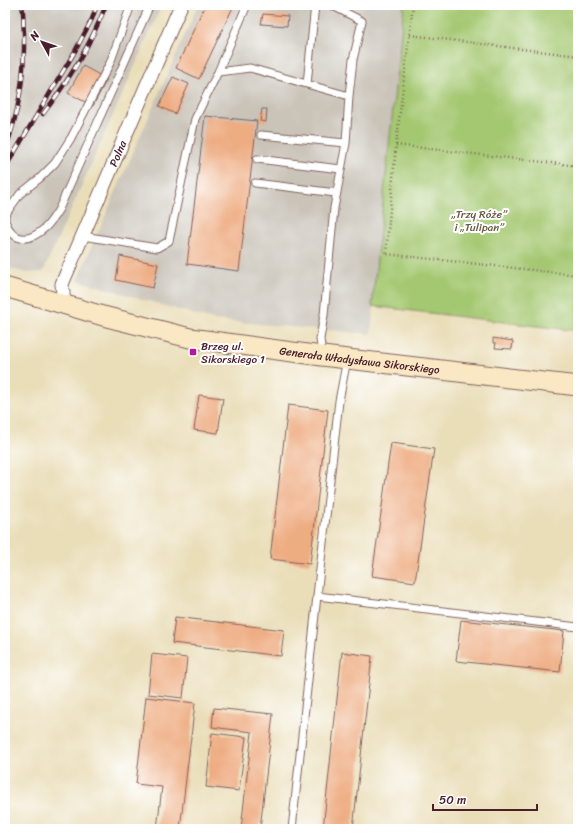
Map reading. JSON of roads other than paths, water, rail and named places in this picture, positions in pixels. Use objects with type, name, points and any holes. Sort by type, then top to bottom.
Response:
[{"type":"main road","name":"Generała Władysława Sikorskiego","points":[[5,287],[103,316],[190,338],[322,356],[578,386]]},
{"type":"street","name":"Polna","points":[[64,304],[62,284],[181,5]]},
{"type":"lane","points":[[131,5],[110,63],[71,138],[55,163],[40,178],[20,194],[5,215],[7,227],[14,235],[24,239],[33,237],[47,226],[59,209],[150,5]]},
{"type":"lane","points":[[83,236],[157,248],[169,241],[195,119],[218,72],[247,5]]},
{"type":"lane","points":[[307,84],[315,5]]},
{"type":"lane","points":[[322,356],[320,339],[324,315],[334,208],[346,143],[349,96],[354,60],[362,21],[332,5]]},
{"type":"lane","points":[[218,72],[250,68],[349,96]]},
{"type":"lane","points":[[261,135],[346,143]]},
{"type":"lane","points":[[257,159],[341,168]]},
{"type":"lane","points":[[255,183],[336,193]]},
{"type":"lane","points":[[292,829],[339,400],[347,359]]},
{"type":"lane","points":[[317,596],[578,627]]},
{"type":"railway","points":[[5,150],[14,122],[22,78],[24,48],[22,5]]},
{"type":"railway","points":[[5,168],[74,53],[92,19],[97,5]]},
{"type":"railway","points":[[43,114],[79,62],[106,5]]},
{"type":"place","name":"Brzeg ul. Sikorskiego 1","points":[[193,352]]},
{"type":"park label","name":"„Trzy Róże” i „Tulipan”","points":[[479,220]]}]
